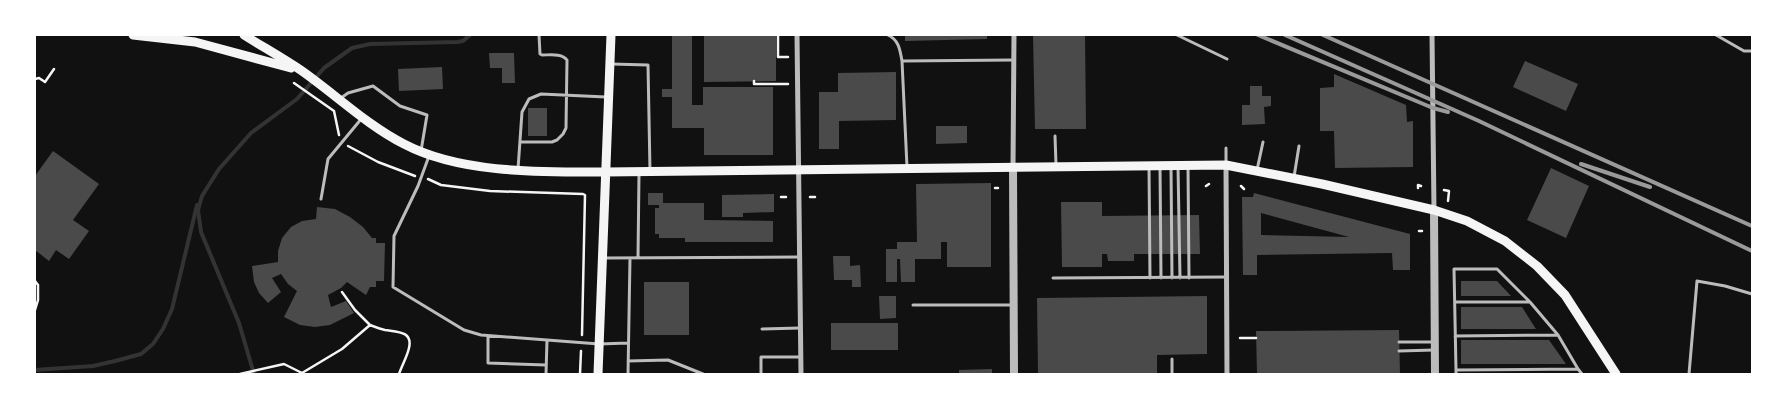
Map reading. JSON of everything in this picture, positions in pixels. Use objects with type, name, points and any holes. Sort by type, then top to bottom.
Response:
[{"type":"main road","points":[[133,35],[195,42],[301,70]]},
{"type":"main road","points":[[244,35],[301,70],[362,117],[404,144],[442,159],[481,166],[518,170],[650,172],[1226,164],[1434,210],[1467,221],[1497,237],[1536,266],[1565,295],[1616,374]]},
{"type":"main road","points":[[598,374],[611,35]]},
{"type":"street","points":[[797,35],[801,374]]},
{"type":"street","points":[[1014,35],[1014,374]]},
{"type":"street","points":[[1432,35],[1435,374]]},
{"type":"street","points":[[1226,164],[1227,374]]},
{"type":"lane","points":[[520,142],[552,142],[557,140],[566,128],[567,60],[565,57],[540,54],[539,35]]},
{"type":"lane","points":[[888,35],[894,38],[900,46],[907,169]]},
{"type":"lane","points":[[1177,35],[1227,59]]},
{"type":"lane","points":[[1716,35],[1744,51],[1752,51]]},
{"type":"lane","points":[[902,61],[1014,60]]},
{"type":"lane","points":[[610,64],[648,64],[650,172]]},
{"type":"lane","points":[[340,100],[348,93],[373,86],[400,106],[427,114],[425,153],[421,177],[394,236],[393,286],[464,330],[481,335],[599,344],[628,343]]},
{"type":"lane","points":[[518,170],[522,112],[529,99],[541,94],[608,97]]},
{"type":"lane","points":[[322,199],[328,158],[362,117]]},
{"type":"lane","points":[[1055,136],[1056,167]]},
{"type":"lane","points":[[1257,171],[1263,142]]},
{"type":"lane","points":[[1294,178],[1299,146]]},
{"type":"lane","points":[[1226,148],[1226,164]]},
{"type":"lane","points":[[1160,165],[1161,278]]},
{"type":"lane","points":[[1172,278],[1179,165]]},
{"type":"lane","points":[[1179,165],[1180,278]]},
{"type":"lane","points":[[1179,165],[1189,278]]},
{"type":"lane","points":[[1149,166],[1150,278]]},
{"type":"lane","points":[[638,258],[639,172]]},
{"type":"lane","points":[[602,258],[800,256]]},
{"type":"lane","points":[[628,374],[630,258]]},
{"type":"lane","points":[[1578,369],[1456,372],[1454,268],[1497,268],[1530,302],[1558,335],[1582,374]]},
{"type":"lane","points":[[1052,278],[1227,277]]},
{"type":"lane","points":[[1689,374],[1697,281],[1725,286],[1752,294]]},
{"type":"lane","points":[[1455,302],[1530,302]]},
{"type":"lane","points":[[913,305],[1014,305]]},
{"type":"lane","points":[[762,329],[801,328]]},
{"type":"lane","points":[[1455,336],[1558,335]]},
{"type":"lane","points":[[488,336],[488,363],[546,366]]},
{"type":"lane","points":[[546,374],[547,340]]},
{"type":"lane","points":[[1399,342],[1435,346]]},
{"type":"lane","points":[[1399,351],[1435,346]]},
{"type":"lane","points":[[761,374],[761,357],[801,357]]},
{"type":"lane","points":[[1172,359],[1172,374]]},
{"type":"lane","points":[[628,361],[668,360],[703,374]]},
{"type":"path","points":[[778,35],[778,57],[788,57]]},
{"type":"path","points":[[35,79],[39,78],[45,82],[54,70]]},
{"type":"path","points":[[754,81],[754,84],[788,84]]},
{"type":"path","points":[[294,83],[334,111],[340,142],[378,162],[413,176],[441,185],[490,191],[583,194],[585,196],[580,374]]},
{"type":"path","points":[[1240,186],[1244,188]]},
{"type":"path","points":[[1444,190],[1448,191],[1448,200]]},
{"type":"path","points":[[781,197],[786,197]]},
{"type":"path","points":[[810,197],[815,197]]},
{"type":"path","points":[[35,281],[38,285],[38,300],[35,310]]},
{"type":"path","points":[[342,292],[355,310],[370,325],[384,330],[403,332],[407,335],[410,342],[409,349],[399,374]]},
{"type":"path","points":[[240,374],[278,365],[288,365],[303,374],[342,349],[370,325]]},
{"type":"path","points":[[1240,338],[1256,338]]},
{"type":"building","points":[[672,35],[692,35],[692,105],[703,105],[703,87],[773,87],[773,155],[704,155],[704,128],[672,128],[672,97],[662,97],[662,89],[672,89]]},
{"type":"building","points":[[704,35],[776,35],[776,81],[704,82]]},
{"type":"building","points":[[905,35],[987,35],[987,39],[905,41]]},
{"type":"building","points":[[1033,35],[1085,35],[1086,129],[1035,129]]},
{"type":"building","points":[[489,53],[514,53],[515,83],[502,83],[502,68],[490,68]]},
{"type":"building","points":[[1525,61],[1578,84],[1566,111],[1513,87]]},
{"type":"building","points":[[442,67],[443,89],[399,91],[398,69]]},
{"type":"building","points":[[896,72],[896,120],[839,121],[839,149],[819,149],[819,92],[838,92],[838,73]]},
{"type":"building","points":[[1334,74],[1406,105],[1407,122],[1413,121],[1413,167],[1335,168],[1334,131],[1320,131],[1320,88],[1334,87]]},
{"type":"building","points":[[1250,86],[1262,86],[1262,96],[1271,96],[1271,106],[1264,107],[1265,124],[1242,125],[1242,105],[1250,105]]},
{"type":"building","points":[[528,108],[547,108],[547,136],[528,136]]},
{"type":"building","points":[[936,126],[967,126],[967,143],[936,144]]},
{"type":"building","points":[[53,151],[99,184],[73,220],[89,231],[69,259],[56,250],[49,261],[35,250],[35,176]]},
{"type":"building","points":[[1551,168],[1589,186],[1566,238],[1527,220]]},
{"type":"building","points":[[991,183],[991,267],[947,267],[947,242],[941,242],[941,259],[915,259],[915,282],[901,282],[900,259],[897,259],[897,282],[886,282],[886,249],[897,249],[897,242],[917,242],[916,184]]},
{"type":"building","points":[[648,193],[663,193],[663,203],[704,203],[704,220],[773,221],[773,242],[685,242],[685,238],[659,238],[659,234],[655,234],[655,208],[659,208],[659,205],[648,205]]},
{"type":"building","points":[[1254,193],[1410,234],[1410,270],[1393,270],[1392,253],[1257,255],[1257,275],[1243,275],[1242,197],[1253,197]],"holes":[[[1261,213],[1349,237],[1261,235]]]},
{"type":"building","points":[[774,194],[774,212],[743,213],[743,217],[722,217],[722,195]]},
{"type":"building","points":[[1061,202],[1102,202],[1102,216],[1199,215],[1200,254],[1134,254],[1134,261],[1108,261],[1107,254],[1102,254],[1102,267],[1062,267]]},
{"type":"building","points":[[317,207],[335,209],[363,227],[372,238],[376,238],[376,243],[385,243],[384,281],[376,281],[376,287],[370,287],[366,295],[347,282],[341,288],[328,295],[331,307],[346,301],[354,313],[330,325],[315,327],[300,325],[284,317],[297,291],[288,284],[281,274],[272,278],[281,292],[268,303],[259,293],[254,282],[252,266],[278,262],[278,251],[282,238],[291,227],[302,221],[316,219]]},
{"type":"building","points":[[833,256],[850,256],[850,266],[860,265],[861,287],[852,287],[852,280],[834,280]]},
{"type":"building","points":[[1461,281],[1497,281],[1511,296],[1461,296]]},
{"type":"building","points":[[644,282],[689,282],[689,335],[644,335]]},
{"type":"building","points":[[879,296],[896,296],[896,318],[880,319]]},
{"type":"building","points":[[1207,296],[1207,354],[1157,355],[1157,374],[1038,374],[1037,298]]},
{"type":"building","points":[[1461,307],[1522,307],[1536,329],[1461,329]]},
{"type":"building","points":[[831,323],[898,323],[898,350],[831,350]]},
{"type":"building","points":[[1399,330],[1400,374],[1257,374],[1256,331]]},
{"type":"building","points":[[1461,340],[1549,340],[1566,364],[1461,364]]},
{"type":"building","points":[[992,369],[992,374],[959,374],[959,370]]},
{"type":"waterway","points":[[254,374],[239,323],[201,232],[198,210],[202,196],[219,169],[251,133],[297,99],[324,68],[352,48],[370,44],[457,42],[463,41],[470,35]]},
{"type":"waterway","points":[[35,370],[93,366],[141,354],[153,344],[163,329],[172,309],[197,205]]},
{"type":"railway","points":[[1258,35],[1433,108],[1448,112]]},
{"type":"railway","points":[[1285,35],[1479,121],[1752,251]]},
{"type":"railway","points":[[1323,35],[1752,226]]},
{"type":"railway","points":[[1581,164],[1650,187]]}]
